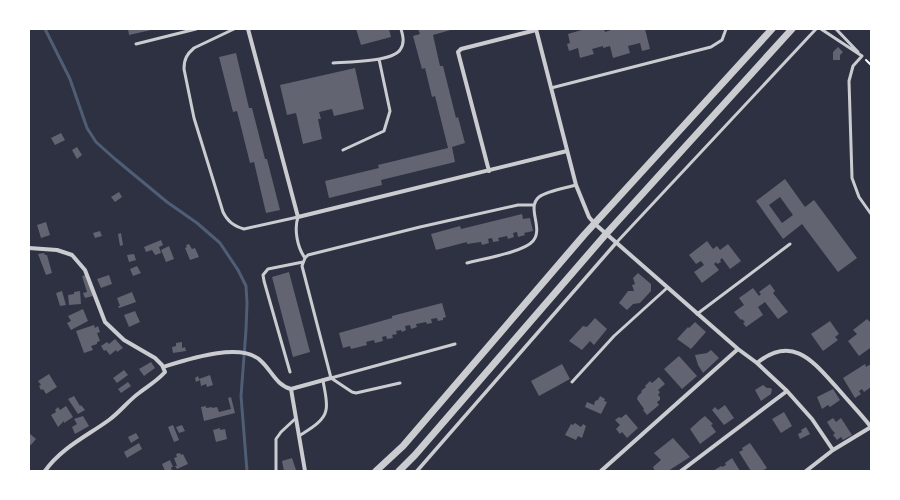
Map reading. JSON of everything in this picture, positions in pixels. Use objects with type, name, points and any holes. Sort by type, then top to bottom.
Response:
[{"type":"street","points":[[248,29],[298,217],[567,151]]},
{"type":"street","points":[[489,171],[458,52],[461,49],[536,29],[576,185],[590,217],[595,224],[616,243],[787,391],[812,418],[833,450]]},
{"type":"street","points":[[376,471],[403,446],[595,224],[772,29]]},
{"type":"street","points":[[399,471],[415,456],[606,234],[792,29]]},
{"type":"street","points":[[416,471],[616,243]]},
{"type":"street","points":[[29,248],[57,250],[72,255],[85,270],[105,322],[124,340],[155,358],[162,365],[165,372],[159,379],[138,394],[109,420],[76,441],[49,465],[45,471]]},
{"type":"street","points":[[601,471],[738,350]]},
{"type":"street","points":[[757,364],[764,357],[783,351],[802,354],[821,369],[871,427],[833,450],[806,471]]},
{"type":"street","points":[[163,367],[194,358],[239,352],[251,354],[260,360],[283,387],[291,389],[331,378]]},
{"type":"street","points":[[291,389],[305,471]]},
{"type":"street","points":[[681,471],[787,391]]},
{"type":"lane","points":[[136,44],[196,29]]},
{"type":"lane","points":[[234,29],[194,48],[189,52],[184,62],[184,69],[194,118],[223,212],[231,223],[244,229],[298,217]]},
{"type":"lane","points":[[333,63],[379,59],[393,55],[400,50],[403,41],[401,29]]},
{"type":"lane","points":[[551,88],[711,47],[722,40],[726,29]]},
{"type":"lane","points":[[616,243],[816,29]]},
{"type":"lane","points":[[821,29],[862,56]]},
{"type":"lane","points":[[836,29],[862,56]]},
{"type":"lane","points":[[862,56],[853,66],[849,81],[852,178],[859,197],[871,214]]},
{"type":"lane","points":[[343,150],[384,131],[390,111],[379,59]]},
{"type":"lane","points":[[467,263],[526,246],[534,240],[537,232],[534,205],[538,198],[545,194],[576,185]]},
{"type":"lane","points":[[400,383],[356,393],[352,392],[331,378],[302,266],[305,258],[308,255],[420,227],[518,205],[534,205]]},
{"type":"lane","points":[[298,217],[295,225],[300,252],[305,258]]},
{"type":"lane","points":[[697,314],[790,244]]},
{"type":"lane","points":[[290,372],[263,275],[268,269],[303,262]]},
{"type":"lane","points":[[572,382],[614,336],[667,288]]},
{"type":"lane","points":[[331,378],[455,344]]},
{"type":"lane","points":[[299,436],[317,424],[327,409],[323,380]]},
{"type":"lane","points":[[276,471],[276,439],[281,432],[296,419]]},
{"type":"building","points":[[128,29],[151,29],[151,30],[129,35]]},
{"type":"building","points":[[356,29],[389,29],[391,37],[361,45]]},
{"type":"building","points":[[418,29],[454,29],[433,35],[440,66],[443,66],[456,118],[458,117],[465,143],[452,147],[455,162],[381,180],[382,185],[329,198],[325,181],[379,168],[378,165],[448,148],[435,96],[432,97],[425,68],[422,69],[413,36],[420,34]]},
{"type":"building","points":[[585,29],[604,29],[605,32],[614,29],[645,29],[650,49],[642,51],[640,43],[628,46],[630,53],[613,58],[610,46],[603,48],[603,46],[592,49],[594,54],[580,58],[578,48],[569,51],[567,44],[570,43],[568,34]]},
{"type":"building","points":[[838,47],[843,52],[840,55],[840,60],[833,60],[833,52]]},
{"type":"building","points":[[236,53],[249,108],[252,108],[280,210],[266,213],[254,162],[250,163],[237,111],[233,112],[219,57]]},
{"type":"building","points":[[355,68],[364,109],[334,116],[332,109],[319,112],[321,119],[318,119],[322,139],[303,144],[296,113],[287,115],[280,85]]},
{"type":"building","points":[[61,133],[65,140],[55,145],[51,138]]},
{"type":"building","points":[[77,147],[82,155],[77,159],[72,150]]},
{"type":"building","points":[[785,179],[805,207],[814,200],[857,258],[838,272],[802,224],[783,239],[756,201]],"holes":[[[780,197],[793,215],[782,223],[769,205]]]},
{"type":"building","points":[[119,192],[122,197],[115,202],[111,197]]},
{"type":"building","points":[[522,214],[523,219],[530,218],[533,231],[524,233],[525,235],[518,237],[517,232],[513,233],[514,237],[508,239],[507,236],[498,238],[499,241],[493,242],[492,238],[488,239],[489,243],[482,245],[481,242],[467,244],[467,242],[436,250],[431,234],[460,226],[461,229]]},
{"type":"building","points":[[46,222],[50,235],[41,238],[37,225]]},
{"type":"building","points":[[100,231],[102,236],[95,238],[93,233]]},
{"type":"building","points":[[121,233],[123,245],[120,246],[118,234]]},
{"type":"building","points":[[161,240],[163,245],[159,247],[161,253],[155,255],[152,250],[146,252],[144,247]]},
{"type":"building","points":[[707,241],[713,249],[717,246],[720,250],[728,244],[741,261],[730,269],[722,258],[720,260],[721,262],[717,264],[716,262],[714,264],[719,270],[702,283],[694,272],[704,265],[701,261],[696,264],[689,255]]},
{"type":"building","points":[[189,244],[192,249],[195,248],[199,257],[190,260],[185,248],[187,247],[186,245]]},
{"type":"building","points":[[169,246],[174,259],[166,262],[161,250]]},
{"type":"building","points":[[44,253],[47,255],[52,273],[46,275],[38,254]]},
{"type":"building","points":[[134,254],[136,260],[129,262],[127,255]]},
{"type":"building","points":[[137,266],[141,273],[133,276],[130,269]]},
{"type":"building","points":[[289,272],[310,352],[293,357],[272,277]]},
{"type":"building","points":[[638,273],[651,284],[651,291],[640,303],[633,304],[627,310],[619,303],[628,291],[634,291],[632,285],[635,284],[633,278]]},
{"type":"building","points":[[86,275],[93,296],[85,298],[83,293],[87,292],[82,276]]},
{"type":"building","points":[[109,275],[112,284],[101,288],[97,279]]},
{"type":"building","points":[[770,284],[775,291],[773,293],[788,312],[778,319],[765,302],[758,307],[763,315],[746,327],[743,323],[745,322],[742,319],[741,320],[734,312],[744,305],[739,298],[753,288],[759,296],[761,294],[759,292]]},
{"type":"building","points":[[62,291],[66,305],[60,306],[56,293]]},
{"type":"building","points":[[80,291],[81,304],[69,305],[68,295]]},
{"type":"building","points":[[132,292],[136,302],[119,308],[118,306],[120,306],[117,298]]},
{"type":"building","points":[[442,303],[446,317],[443,318],[443,320],[438,321],[437,318],[431,319],[432,323],[427,324],[426,322],[416,324],[417,327],[411,329],[410,325],[405,326],[406,330],[402,332],[401,330],[396,331],[397,334],[392,335],[393,338],[387,339],[386,336],[382,337],[383,341],[375,343],[374,340],[366,342],[367,345],[351,349],[350,346],[343,348],[339,333],[392,318],[392,316]]},
{"type":"building","points":[[83,309],[88,321],[71,330],[67,323],[71,321],[68,316]]},
{"type":"building","points":[[135,311],[140,322],[129,327],[124,315]]},
{"type":"building","points":[[595,318],[607,329],[594,345],[590,341],[582,350],[569,341],[583,326],[587,327]]},
{"type":"building","points":[[867,319],[871,323],[871,348],[859,356],[848,341],[857,334],[853,330]]},
{"type":"building","points":[[830,321],[839,334],[835,337],[838,340],[823,351],[811,334]]},
{"type":"building","points":[[695,322],[706,332],[691,349],[677,339]]},
{"type":"building","points":[[94,325],[95,328],[98,326],[100,332],[97,333],[100,341],[91,346],[93,350],[84,353],[76,331]]},
{"type":"building","points":[[115,339],[123,348],[117,352],[116,350],[110,355],[106,350],[104,351],[101,346],[107,342],[109,344]]},
{"type":"building","points":[[182,342],[182,348],[185,347],[186,351],[173,353],[172,347],[176,346],[176,343]]},
{"type":"building","points":[[711,350],[719,358],[703,373],[698,365],[695,355],[707,353]]},
{"type":"building","points":[[679,356],[697,376],[682,389],[664,369]]},
{"type":"building","points":[[151,362],[155,368],[144,376],[139,369]]},
{"type":"building","points":[[562,364],[570,379],[539,396],[531,381]]},
{"type":"building","points":[[865,364],[866,367],[869,365],[871,366],[871,387],[864,392],[862,389],[859,391],[861,394],[855,398],[843,378]]},
{"type":"building","points":[[124,370],[128,375],[117,383],[113,378]]},
{"type":"building","points":[[49,374],[57,387],[46,394],[43,389],[41,390],[39,386],[41,385],[38,381]]},
{"type":"building","points":[[210,375],[213,385],[207,387],[206,384],[201,386],[200,380],[196,382],[195,378],[198,376],[199,379]]},
{"type":"building","points":[[659,377],[665,384],[658,390],[660,392],[658,395],[660,400],[657,402],[659,405],[647,415],[637,399],[642,392],[641,391],[650,381],[652,383]]},
{"type":"building","points":[[128,382],[131,386],[121,393],[118,389]]},
{"type":"building","points":[[763,385],[772,389],[771,394],[761,401],[755,390]]},
{"type":"building","points":[[833,389],[840,400],[830,407],[828,405],[822,409],[817,397]]},
{"type":"building","points":[[74,396],[80,406],[81,405],[85,410],[78,414],[68,399]]},
{"type":"building","points":[[600,396],[607,402],[601,414],[585,407],[587,402],[594,405],[595,401],[598,400]]},
{"type":"building","points":[[231,397],[235,413],[204,421],[201,407],[217,407],[219,412],[231,409],[228,398]]},
{"type":"building","points":[[725,405],[734,418],[724,425],[712,410],[715,407],[718,410]]},
{"type":"building","points":[[66,406],[73,417],[64,423],[64,421],[58,427],[51,415],[56,412],[55,410],[58,407],[60,410]]},
{"type":"building","points":[[784,412],[792,426],[781,433],[772,419]]},
{"type":"building","points":[[626,414],[638,428],[627,438],[622,432],[620,434],[616,429],[620,425],[615,420]]},
{"type":"building","points":[[83,416],[89,426],[75,434],[72,427],[77,424],[74,419]]},
{"type":"building","points":[[705,416],[713,424],[711,425],[716,432],[700,444],[690,429]]},
{"type":"building","points":[[833,418],[836,422],[841,418],[852,435],[843,440],[841,437],[837,440],[833,435],[835,433],[827,422]]},
{"type":"building","points":[[575,423],[581,427],[583,424],[586,426],[582,438],[578,436],[576,440],[565,435],[571,424],[573,425]]},
{"type":"building","points":[[173,425],[179,440],[174,442],[168,427]]},
{"type":"building","points":[[182,425],[185,431],[179,433],[176,427]]},
{"type":"building","points":[[806,427],[810,434],[800,439],[798,434]]},
{"type":"building","points":[[220,428],[220,430],[225,429],[227,439],[216,442],[213,430]]},
{"type":"building","points":[[29,433],[36,439],[31,445],[29,444]]},
{"type":"building","points":[[136,433],[139,438],[131,443],[128,437]]},
{"type":"building","points":[[673,438],[690,457],[668,471],[655,471],[653,467],[661,460],[654,453]]},
{"type":"building","points":[[139,443],[142,449],[127,458],[124,452]]},
{"type":"building","points":[[750,443],[767,468],[762,471],[751,471],[739,452]]},
{"type":"building","points":[[180,453],[181,455],[183,454],[188,464],[177,469],[174,458],[177,457],[176,454]]},
{"type":"building","points":[[292,458],[296,470],[284,471],[282,461]]},
{"type":"building","points":[[732,458],[740,471],[713,471],[726,465],[725,463]]},
{"type":"building","points":[[170,460],[173,467],[171,467],[172,471],[165,471],[162,464]]},
{"type":"waterway","points":[[45,29],[70,79],[87,128],[96,142],[167,202],[197,223],[220,243],[238,270],[246,286],[246,330],[241,396],[247,471]]}]
